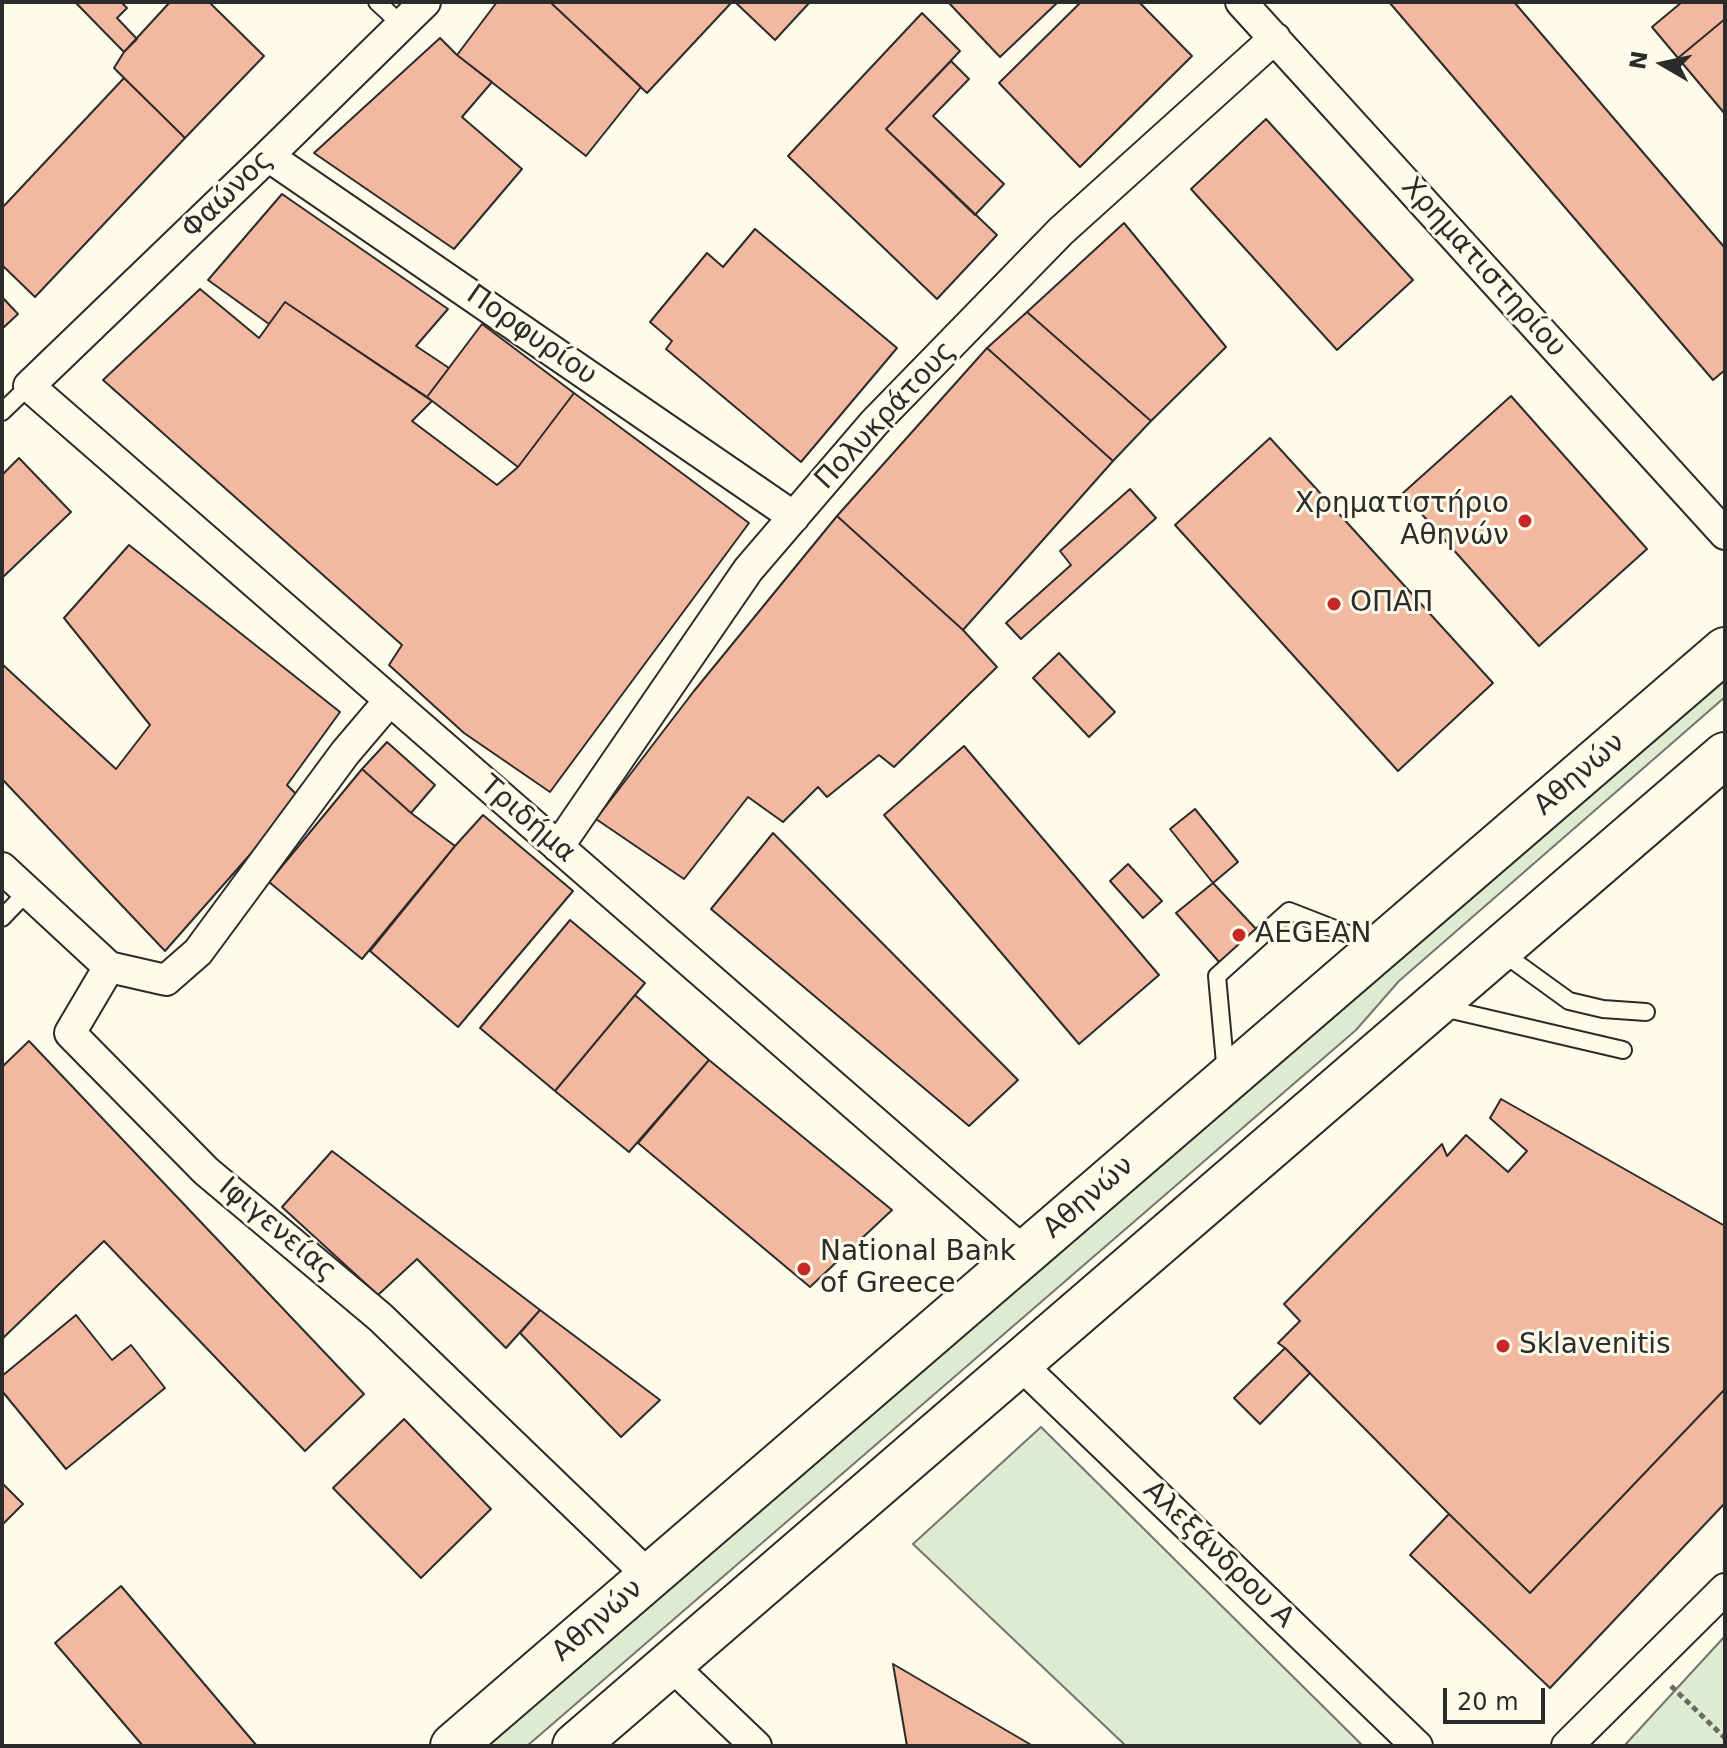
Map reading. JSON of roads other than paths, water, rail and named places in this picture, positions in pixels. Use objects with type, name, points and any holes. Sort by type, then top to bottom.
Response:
[{"type":"highway","name":"Αθηνών","points":[[453,1746],[1725,650]]},
{"type":"highway","points":[[575,1746],[1725,755]]},
{"type":"street","name":"Φαώνος","points":[[29,386],[425,2]]},
{"type":"street","name":"Χρηματιστηρίου","points":[[1250,5],[1275,38],[1725,534]]},
{"type":"street","name":"Πολυκράτους","points":[[558,847],[748,570],[874,423],[1061,231],[1275,38]]},
{"type":"street","name":"Πορφυρίου","points":[[268,156],[794,517]]},
{"type":"street","name":"Τριδήμα","points":[[29,386],[1025,1253]]},
{"type":"street","points":[[2,868],[109,967],[166,980],[198,952],[345,753],[390,700]]},
{"type":"street","name":"Ιφιγενείας","points":[[109,967],[70,1033],[206,1171],[380,1317],[650,1577]]},
{"type":"street","name":"Αλεξάνδρου Α","points":[[1019,1363],[1417,1746]]},
{"type":"street","points":[[1567,1746],[1725,1589]]},
{"type":"street","points":[[670,1664],[756,1746]]},
{"type":"lane","points":[[377,2],[402,25]]},
{"type":"lane","points":[[2,412],[29,386]]},
{"type":"lane","points":[[2,918],[28,891]]},
{"type":"lane","points":[[1227,1079],[1217,976],[1289,911],[1381,947]]},
{"type":"lane","points":[[1499,950],[1569,1001],[1603,1009],[1646,1012]]},
{"type":"lane","points":[[1433,1006],[1623,1050]]},
{"type":"place","name":"Χρηματιστήριο Αθηνών","points":[[1525,521]]},
{"type":"place","name":"ΟΠΑΠ","points":[[1334,604]]},
{"type":"place","name":"AEGEAN","points":[[1239,935]]},
{"type":"place","name":"National Bank of Greece","points":[[804,1269]]},
{"type":"place","name":"Sklavenitis","points":[[1503,1346]]}]
